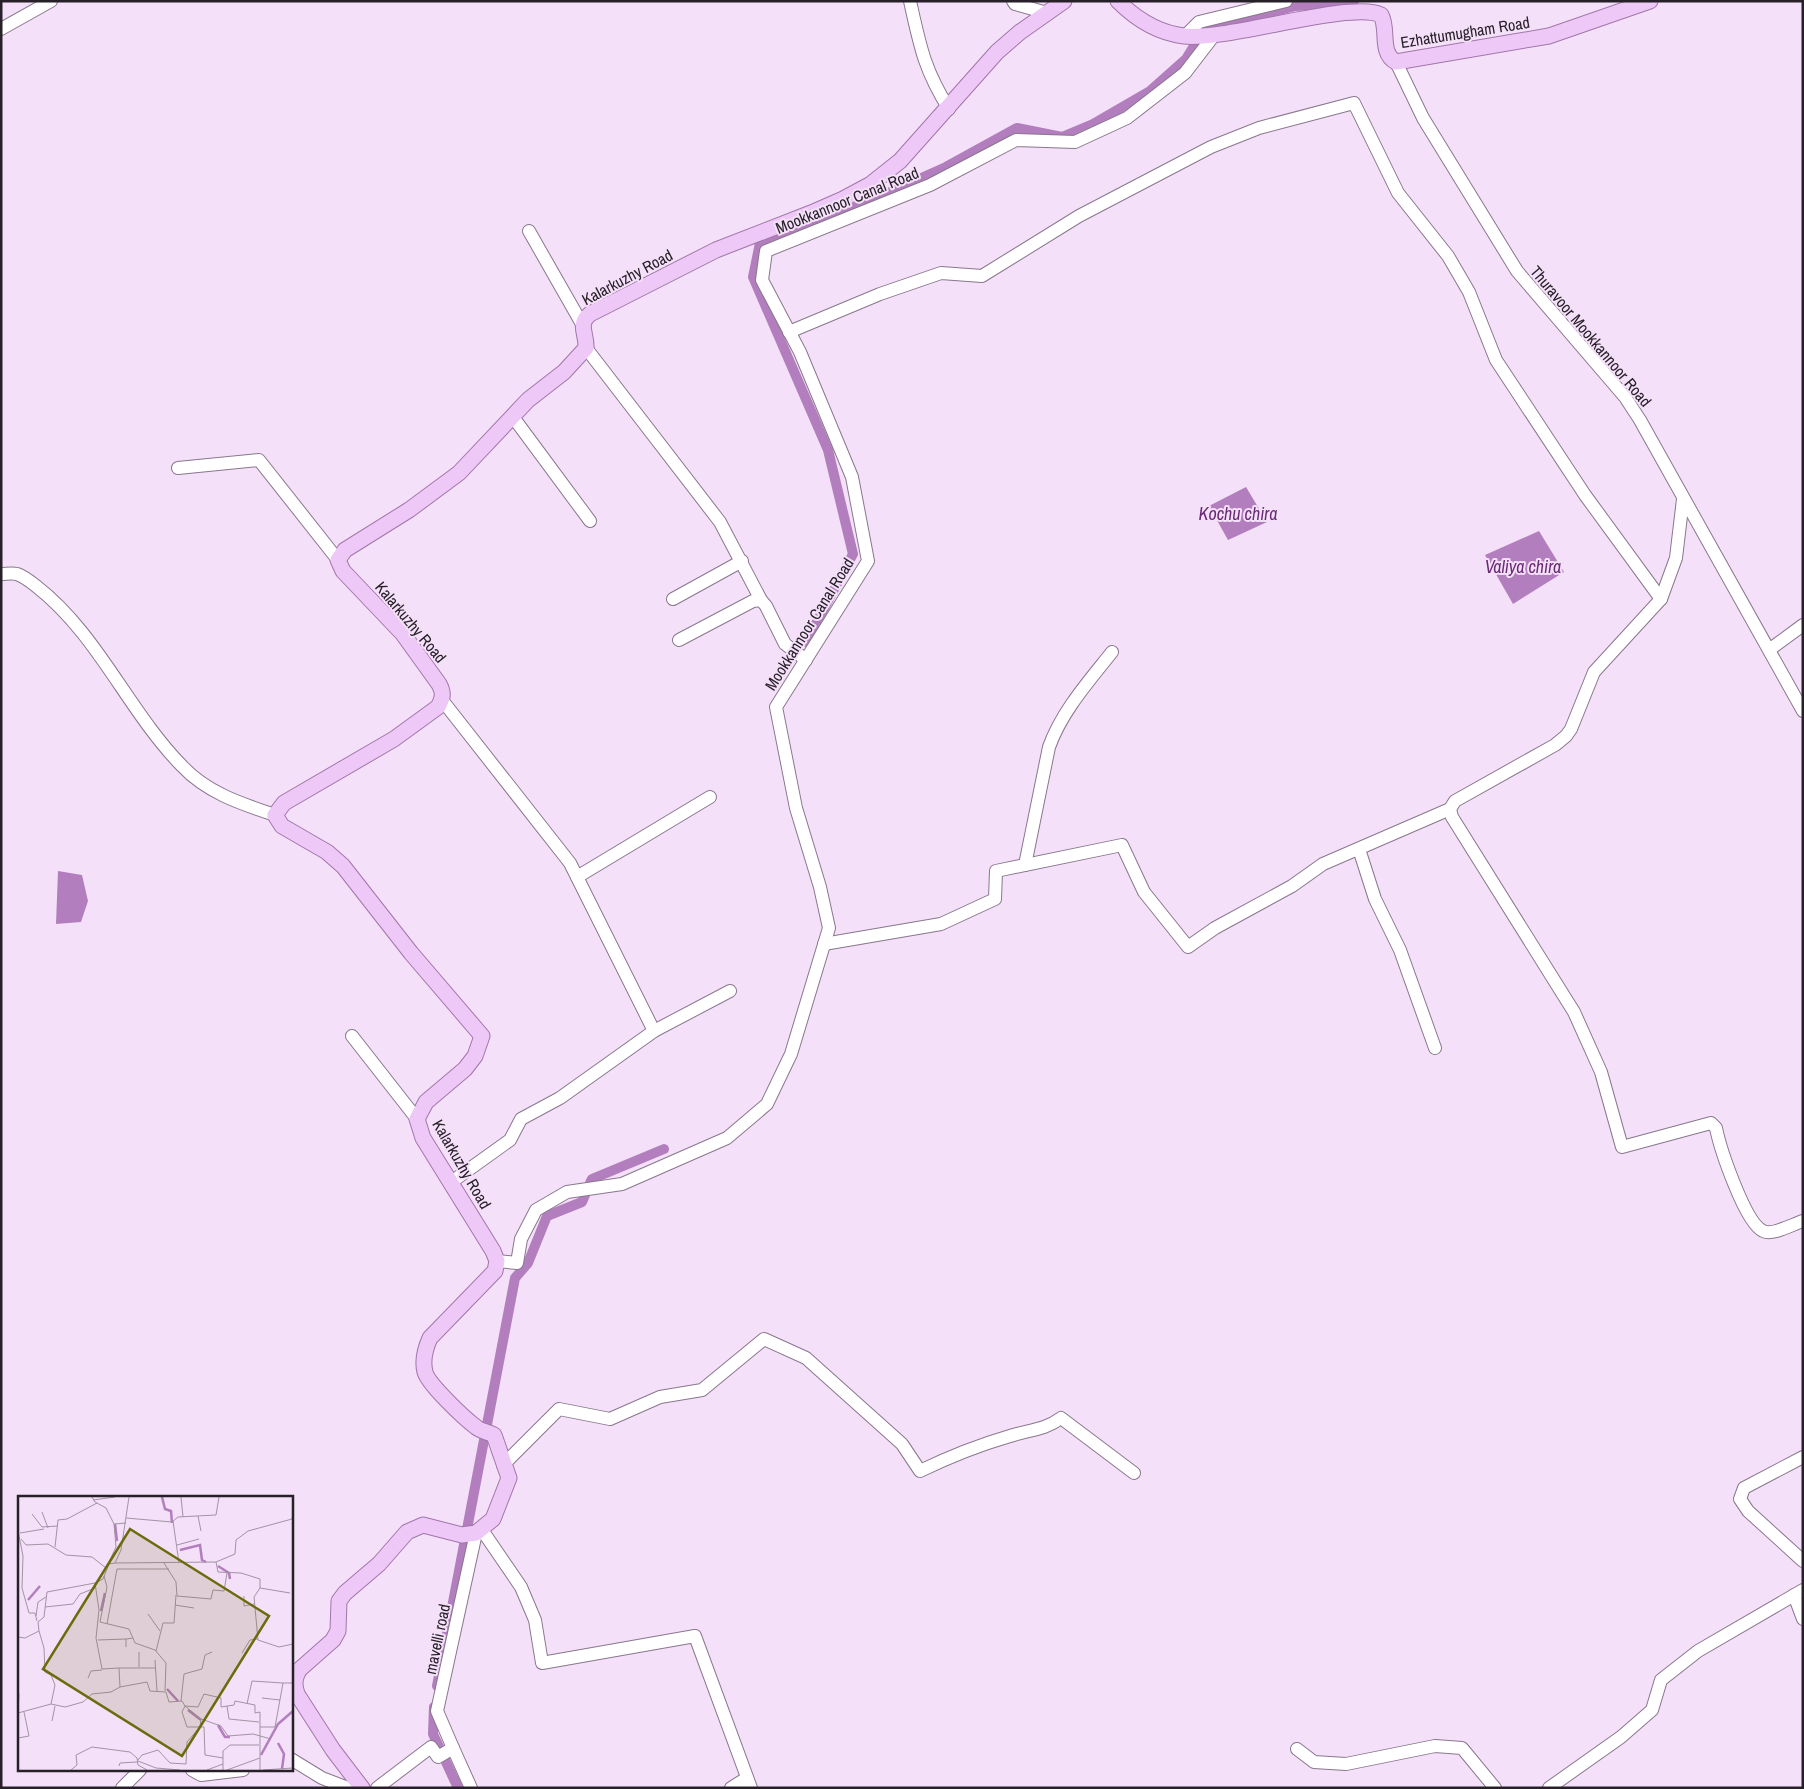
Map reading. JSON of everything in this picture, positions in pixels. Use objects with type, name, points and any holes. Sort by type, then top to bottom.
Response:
[{"type":"main road","name":"Kalarkuzhy Road","points":[[586,348],[582,324],[590,314],[716,250],[827,206],[871,184],[900,161],[997,52],[1064,1]]},
{"type":"main road","points":[[1118,1],[1128,11],[1149,25],[1164,32],[1200,35]]},
{"type":"main road","name":"Ezhattumugham Road","points":[[1200,35],[1325,8],[1353,5],[1378,12],[1381,15],[1387,53],[1390,59],[1396,62],[1549,36],[1650,1]]},
{"type":"main road","points":[[338,560],[345,550],[410,510],[459,473],[528,400],[564,372],[586,348]]},
{"type":"main road","name":"Kalarkuzhy Road","points":[[338,560],[343,571],[403,634],[439,684],[443,692],[442,700]]},
{"type":"main road","points":[[275,815],[284,802],[394,739],[438,707],[442,700]]},
{"type":"main road","name":"Kalarkuzhy Road","points":[[275,815],[282,826],[327,852],[343,866],[410,954],[482,1036],[475,1056],[465,1069],[426,1102],[416,1119],[423,1138],[494,1251],[497,1261]]},
{"type":"main road","points":[[354,1784],[297,1694],[294,1685],[295,1676],[299,1670],[333,1640],[338,1631],[339,1601],[344,1593],[378,1564],[408,1532],[423,1525],[473,1533],[494,1518],[509,1478],[494,1435],[476,1428],[433,1386],[425,1373],[424,1360],[425,1348],[430,1338],[491,1278],[496,1271],[497,1261]]},
{"type":"street","points":[[1,29],[52,1]]},
{"type":"street","points":[[910,1],[922,56],[930,77],[948,109]]},
{"type":"street","points":[[1013,1],[1015,4],[1047,13]]},
{"type":"street","points":[[1200,35],[1199,22],[1286,1]]},
{"type":"street","name":"Mookkannoor Canal Road","points":[[497,1261],[518,1263],[521,1239],[536,1210],[567,1192],[622,1184],[727,1138],[767,1104],[790,1054],[829,928],[820,887],[796,808],[776,707],[868,561],[852,477],[789,332],[762,280],[766,251],[930,185],[1016,140],[1075,142],[1128,118],[1185,73],[1200,35]]},
{"type":"street","name":"Thuravoor Mookkannoor Road","points":[[1396,62],[1423,118],[1517,271],[1626,397],[1803,711]]},
{"type":"street","points":[[789,332],[880,294],[941,273],[982,276],[1079,216],[1212,147],[1259,128],[1354,103],[1398,193],[1448,256],[1469,292],[1496,360],[1585,495],[1661,599]]},
{"type":"street","points":[[529,231],[582,324]]},
{"type":"street","points":[[586,348],[720,522],[785,644],[806,660]]},
{"type":"street","points":[[513,417],[590,521]]},
{"type":"street","points":[[178,468],[258,460],[338,560]]},
{"type":"street","points":[[824,944],[941,924],[995,899],[996,871],[1122,845],[1144,892],[1188,947],[1215,928],[1292,886],[1323,864],[1450,809],[1454,801],[1555,745],[1566,736],[1571,729],[1594,672],[1661,599],[1676,558],[1683,499]]},
{"type":"street","points":[[673,599],[742,561]]},
{"type":"street","points":[[1,574],[17,574],[51,598],[107,665],[156,737],[183,767],[200,782],[232,801],[275,815]]},
{"type":"street","points":[[679,640],[752,601],[761,600]]},
{"type":"street","points":[[1769,650],[1803,625]]},
{"type":"street","points":[[1025,865],[1049,747],[1054,732],[1077,696],[1112,652]]},
{"type":"street","points":[[442,700],[570,863],[654,1031]]},
{"type":"street","points":[[577,877],[710,798]]},
{"type":"street","points":[[1450,809],[1452,817],[1574,1012],[1601,1072],[1622,1147],[1711,1123],[1716,1128],[1733,1182],[1753,1222],[1762,1231],[1768,1233],[1803,1221]]},
{"type":"street","points":[[1359,849],[1375,899],[1400,950],[1435,1048]]},
{"type":"street","points":[[450,1183],[510,1140],[521,1119],[560,1098],[654,1031],[730,990]]},
{"type":"street","points":[[352,1036],[416,1119]]},
{"type":"street","points":[[503,1465],[559,1409],[610,1419],[660,1397],[702,1390],[764,1339],[806,1358],[902,1444],[920,1471],[958,1453],[1011,1435],[1049,1427],[1061,1418],[1134,1474]]},
{"type":"street","points":[[1803,1457],[1744,1488],[1740,1498],[1748,1511],[1803,1561]]},
{"type":"street","points":[[473,1533],[521,1587],[535,1620],[542,1663],[695,1636],[749,1783],[732,1788]]},
{"type":"street","name":"mavelli road","points":[[471,1788],[448,1751],[438,1711],[473,1533]]},
{"type":"street","points":[[1549,1788],[1621,1737],[1652,1710],[1661,1680],[1690,1656],[1799,1592],[1803,1619]]},
{"type":"street","points":[[1297,1749],[1314,1762],[1346,1764],[1435,1746],[1462,1748],[1495,1788]]},
{"type":"street","points":[[377,1788],[431,1747],[438,1757],[448,1751]]},
{"type":"street","points":[[292,1760],[322,1778],[354,1784]]},
{"type":"street","points":[[122,1788],[138,1772]]},
{"type":"street","points":[[196,1772],[201,1775],[226,1772]]},
{"type":"water","name":"Kochu chira","points":[[1246,487],[1267,522],[1228,540],[1209,506]]},
{"type":"water","name":"Valiya chira","points":[[1539,531],[1564,572],[1513,604],[1485,555]]},
{"type":"water","points":[[58,871],[82,875],[88,901],[81,922],[56,924]]},
{"type":"waterway","points":[[1200,36],[1206,27],[1296,6],[1354,1]]},
{"type":"waterway","points":[[806,642],[853,554],[828,450],[753,277],[760,243],[843,213],[946,167],[1017,128],[1062,137],[1093,124],[1150,91],[1186,59],[1200,36]]},
{"type":"waterway","points":[[590,1183],[592,1179],[664,1149]]},
{"type":"waterway","points":[[437,1686],[515,1278],[528,1263],[547,1216],[582,1202],[585,1195]]},
{"type":"waterway","points":[[434,1707],[433,1734],[458,1788]]}]
